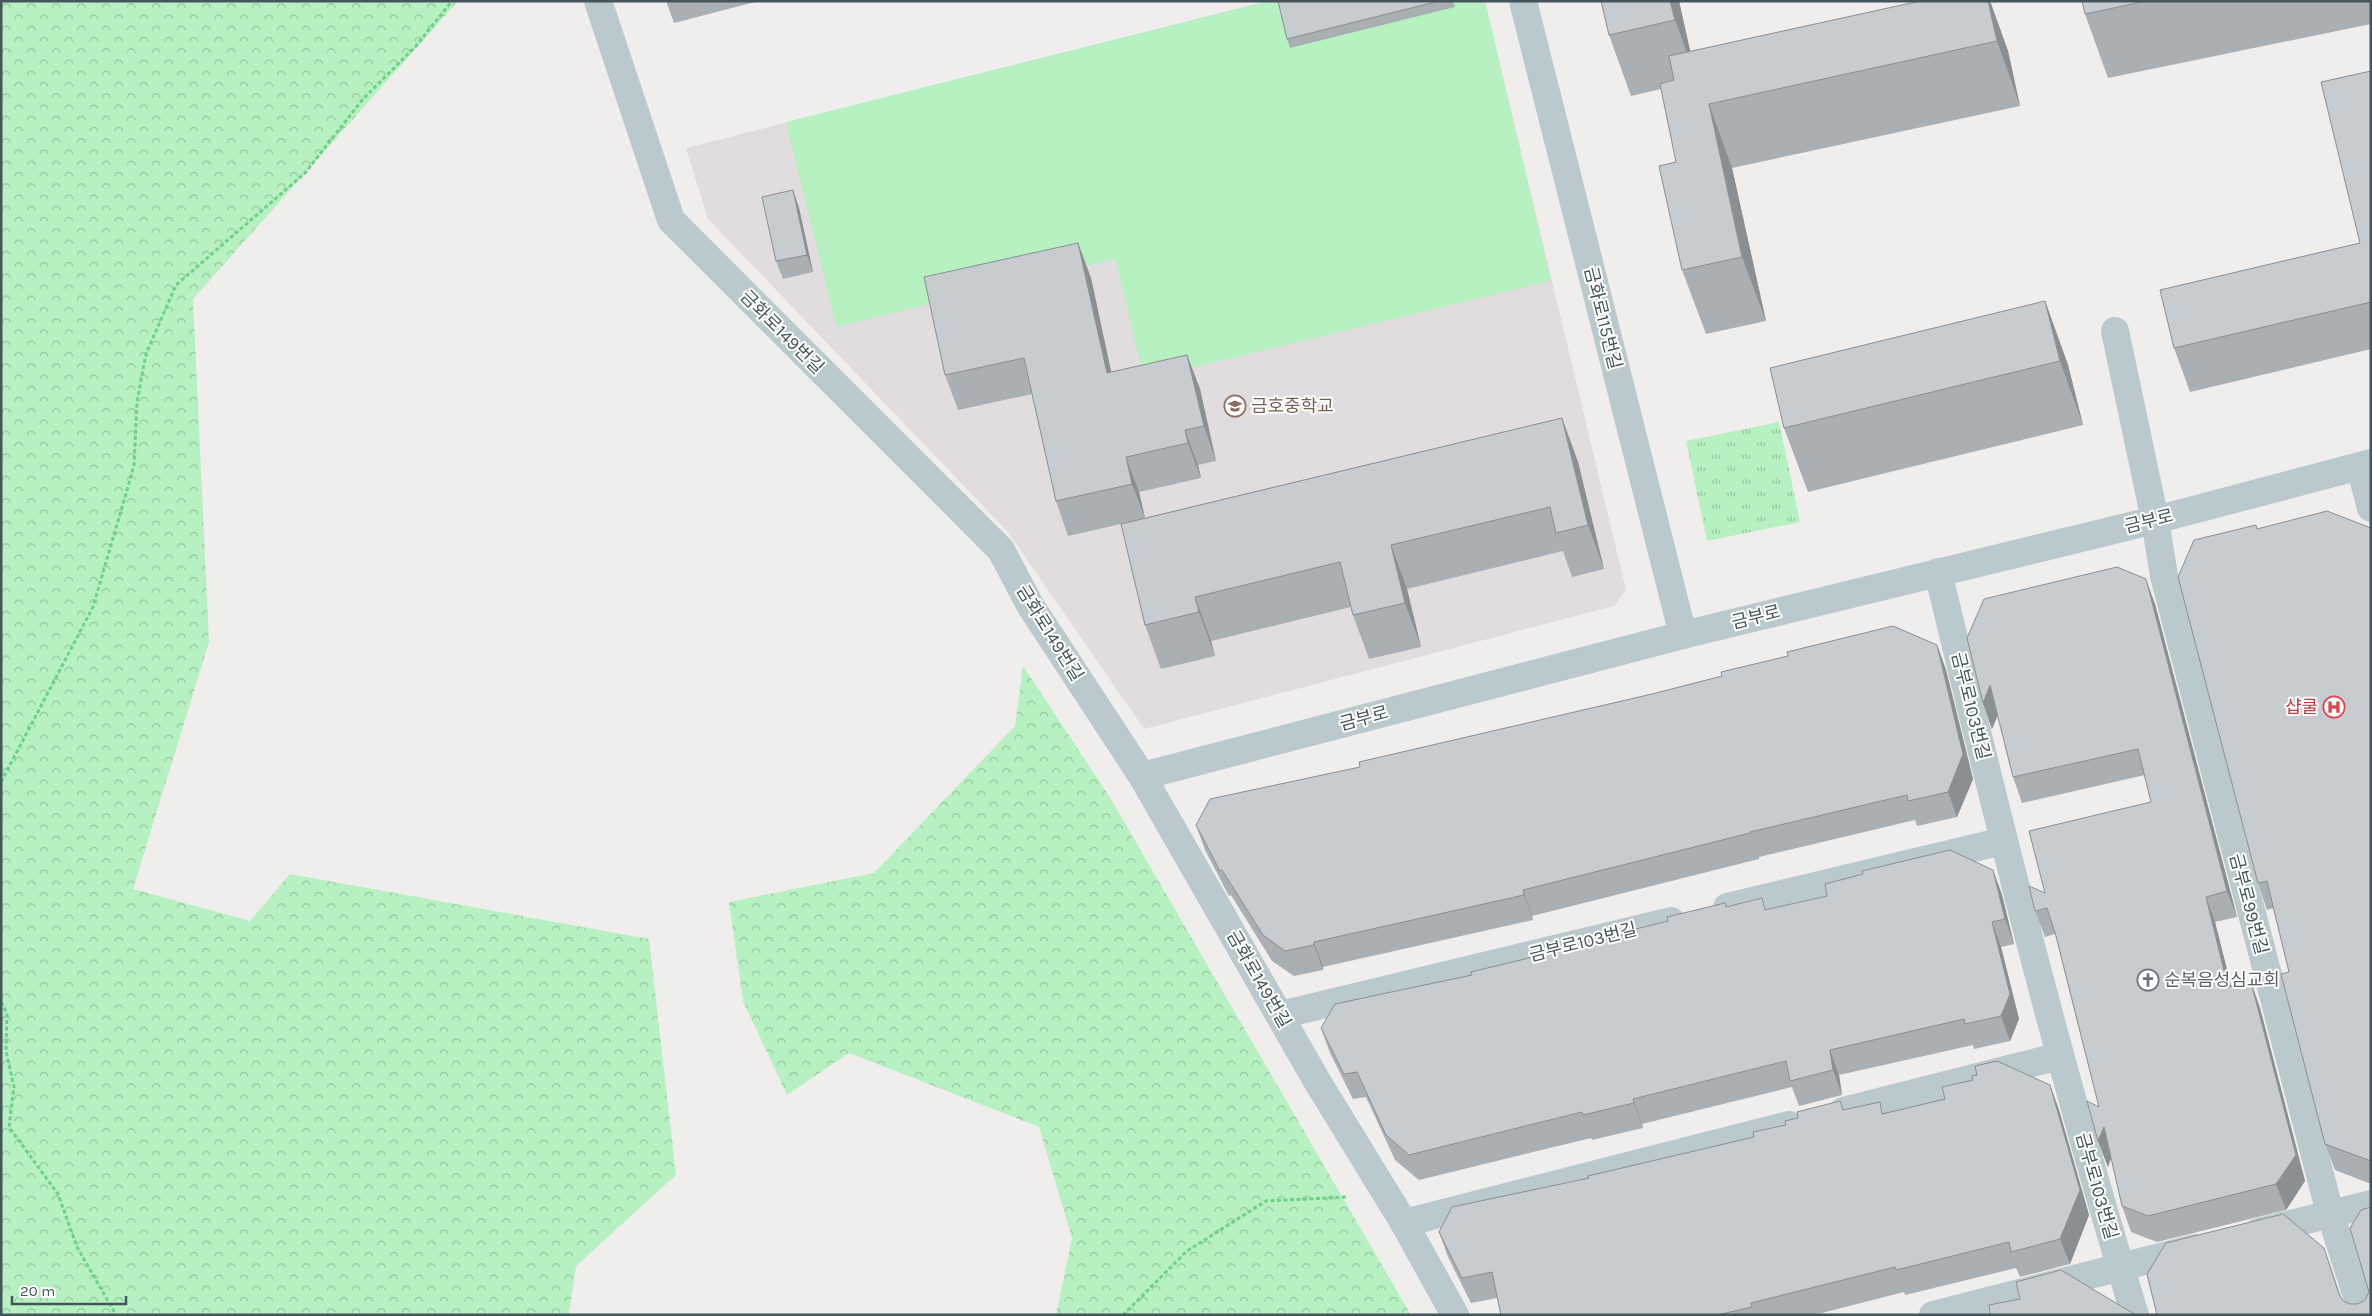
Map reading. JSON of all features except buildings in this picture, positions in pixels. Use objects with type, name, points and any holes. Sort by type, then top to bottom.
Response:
[{"type":"street","name":"금화로149번길","points":[[598,1],[671,220],[1001,550],[1030,605],[1142,776],[1280,1015],[1404,1223],[1455,1315]]},
{"type":"street","name":"금화로115번길","points":[[1523,1],[1683,635]]},
{"type":"street","name":"금부로99번길","points":[[2115,331],[2155,520],[2164,576],[2330,1213],[2363,1315]]},
{"type":"street","name":"금부로","points":[[1142,776],[1683,635],[2155,520],[2365,464]]},
{"type":"street","points":[[2365,464],[2371,508]]},
{"type":"street","name":"금부로103번길","points":[[1938,572],[2003,840],[2060,1056],[2134,1315]]},
{"type":"street","name":"금부로103번길","points":[[1280,1015],[2003,840]]},
{"type":"street","points":[[1404,1223],[2060,1056]]},
{"type":"street","points":[[1933,1315],[2120,1266],[2371,1204]]},
{"type":"path","points":[[1,782],[93,607],[134,466],[137,402],[146,354],[176,285],[305,173],[362,99],[416,46],[452,1]]},
{"type":"path","points":[[1,1002],[7,1014],[6,1051],[14,1087],[9,1127],[58,1194],[78,1247],[116,1315]]},
{"type":"path","points":[[1123,1315],[1188,1251],[1266,1201],[1356,1196]]},
{"type":"shaded area","name":"금호중학교","points":[[1268,1],[1485,1],[1626,590],[1614,606],[1144,729],[1008,532],[708,219],[686,148]]},
{"type":"green space","points":[[1,1],[458,1],[193,299],[209,642],[133,889],[250,921],[290,874],[649,939],[676,1175],[576,1266],[569,1315],[1,1315]]},
{"type":"green space","points":[[1268,1],[1485,1],[1551,281],[1144,379],[1115,259],[836,327],[786,122]]},
{"type":"green space","points":[[1779,422],[1800,522],[1707,541],[1686,441]]},
{"type":"green space","points":[[1023,666],[1109,796],[1411,1315],[1056,1315],[1072,1238],[1039,1127],[849,1053],[787,1095],[743,1001],[729,902],[874,873],[1015,726]]},
{"type":"place","name":"금호중학교","points":[[1235,406]]},
{"type":"place","name":"샵쿨","points":[[2334,707]]},
{"type":"place","name":"순복음성심교회","points":[[2148,980]]}]
